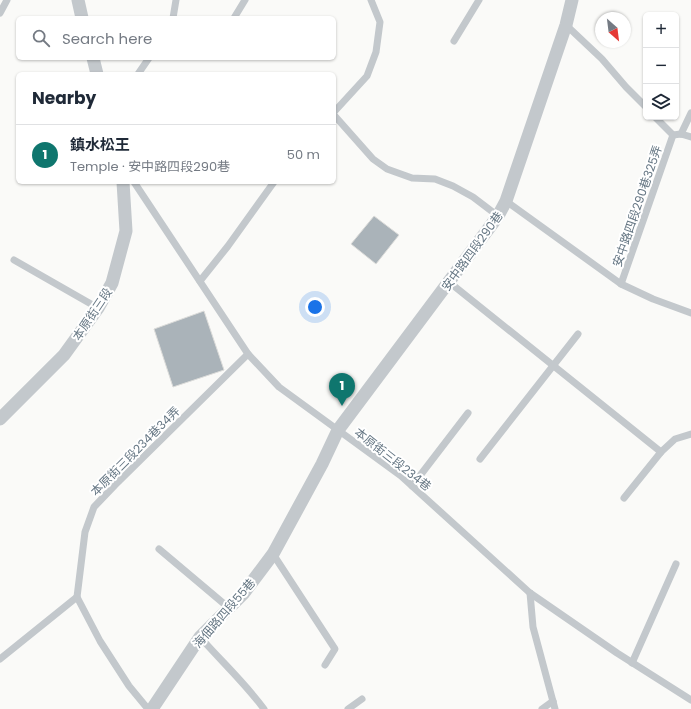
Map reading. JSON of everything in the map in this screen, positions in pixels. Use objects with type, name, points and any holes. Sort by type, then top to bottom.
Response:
[{"type":"street","points":[[78,0],[82,16]]},
{"type":"street","name":"安中路四段290巷","points":[[338,430],[498,216],[506,201],[566,25],[572,0]]},
{"type":"street","points":[[94,60],[97,72]]},
{"type":"street","name":"本原街三段","points":[[0,419],[64,355],[98,308],[112,283],[126,231],[123,184]]},
{"type":"street","name":"海佃路四段55巷","points":[[152,709],[200,637],[243,594],[273,554],[322,464],[338,430]]},
{"type":"lane","points":[[0,13],[7,0]]},
{"type":"lane","points":[[172,16],[176,0]]},
{"type":"lane","points":[[235,16],[245,0]]},
{"type":"lane","points":[[336,112],[367,76],[376,52],[380,22],[371,0]]},
{"type":"lane","points":[[454,41],[479,0]]},
{"type":"lane","points":[[566,25],[602,59],[643,104]]},
{"type":"lane","points":[[139,72],[148,60]]},
{"type":"lane","points":[[681,134],[691,113]]},
{"type":"lane","points":[[336,116],[373,159],[387,169],[412,178],[435,179],[453,186],[473,197],[498,216]]},
{"type":"lane","points":[[659,120],[673,135],[681,134],[691,137]]},
{"type":"lane","name":"安中路四段290巷325弄","points":[[621,284],[673,135]]},
{"type":"lane","name":"本原街三段234巷","points":[[135,184],[248,354],[279,387],[401,476],[530,593],[632,663],[691,700]]},
{"type":"lane","points":[[200,280],[228,246],[273,184]]},
{"type":"lane","name":"安中路四段290巷325弄","points":[[506,201],[621,284],[653,299],[691,313]]},
{"type":"lane","points":[[14,260],[98,308]]},
{"type":"lane","points":[[449,282],[661,452]]},
{"type":"lane","points":[[480,458],[578,334]]},
{"type":"lane","name":"本原街三段234巷34弄","points":[[77,597],[85,532],[94,507],[248,354]]},
{"type":"lane","points":[[412,486],[468,413]]},
{"type":"lane","points":[[624,498],[661,452],[675,439],[691,434]]},
{"type":"lane","points":[[159,549],[229,608]]},
{"type":"lane","points":[[273,554],[335,649],[325,665]]},
{"type":"lane","points":[[632,663],[676,564]]},
{"type":"lane","points":[[530,593],[533,627],[555,709]]},
{"type":"lane","points":[[0,659],[77,597],[100,641],[129,686],[148,709]]},
{"type":"lane","points":[[200,637],[226,667],[252,693],[264,709]]},
{"type":"lane","points":[[348,709],[362,699]]},
{"type":"lane","points":[[542,709],[553,701]]},
{"type":"building","points":[[374,216],[399,235],[376,264],[351,244]]},
{"type":"building","points":[[204,311],[224,370],[173,387],[154,329]]},
{"type":"place","name":"鎮水松王","points":[[342,406]]}]
